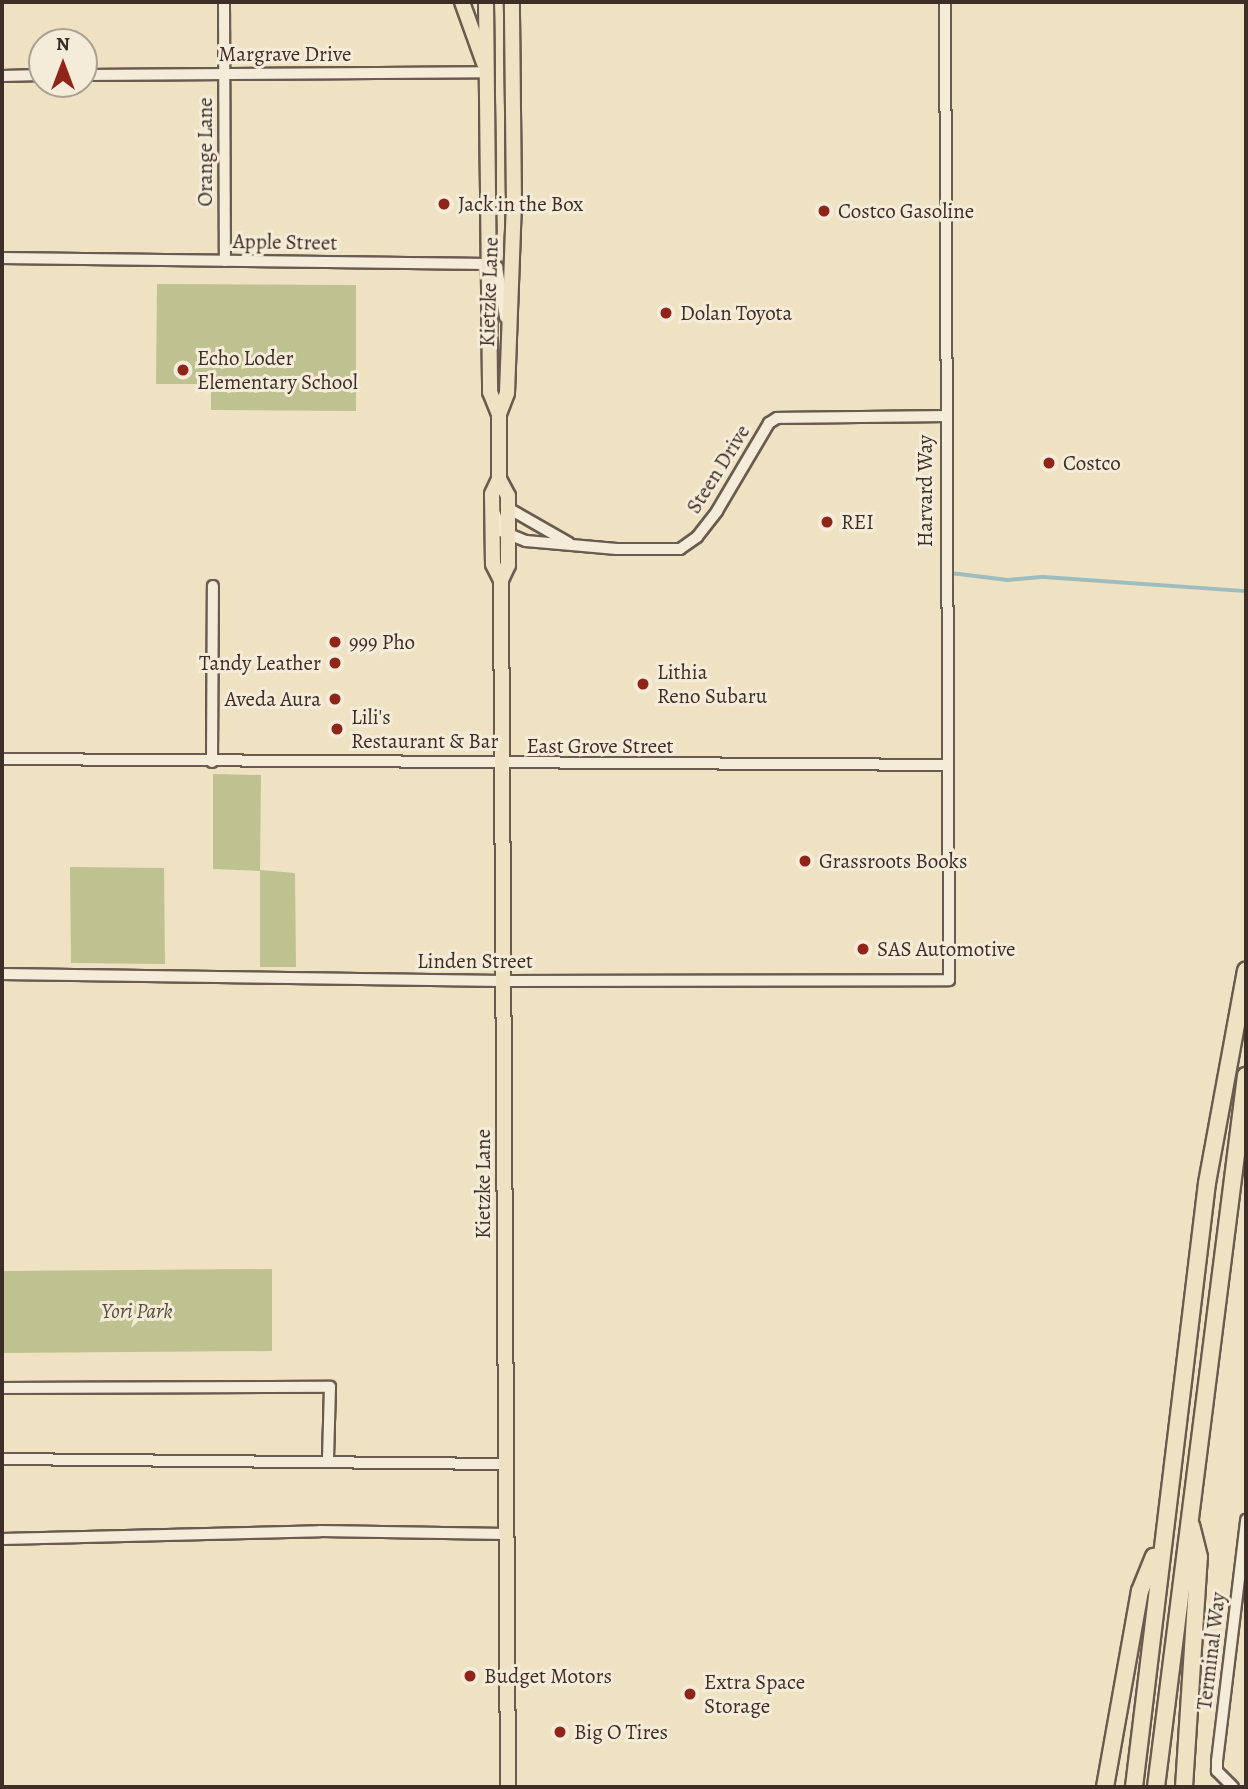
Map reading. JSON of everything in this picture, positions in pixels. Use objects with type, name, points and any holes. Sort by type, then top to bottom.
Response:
[{"type":"highway","points":[[1134,1787],[1162,1538],[1215,1128],[1246,971]]},
{"type":"highway","points":[[1156,1787],[1246,1076]]},
{"type":"highway","points":[[1184,1787],[1199,1557],[1189,1517]]},
{"type":"highway","points":[[1105,1787],[1140,1591],[1162,1538]]},
{"type":"main road","points":[[462,2],[487,72]]},
{"type":"main road","name":"Kietzke Lane","points":[[486,2],[490,392],[499,414]]},
{"type":"main road","name":"Kietzke Lane","points":[[501,580],[493,564],[493,506],[499,479],[499,414],[507,393],[515,180],[512,2]]},
{"type":"main road","points":[[512,35],[522,2]]},
{"type":"main road","name":"Kietzke Lane","points":[[499,479],[508,508],[508,565],[501,580],[508,1787]]},
{"type":"street","name":"Orange Lane","points":[[224,2],[225,261]]},
{"type":"street","name":"Harvard Way","points":[[945,2],[944,416],[948,980]]},
{"type":"street","name":"Margrave Drive","points":[[98,75],[487,72]]},
{"type":"street","points":[[2,76],[28,75]]},
{"type":"street","name":"Apple Street","points":[[2,258],[489,264]]},
{"type":"street","points":[[489,264],[497,267],[508,336]]},
{"type":"street","name":"Steen Drive","points":[[508,536],[559,546],[569,543],[680,549],[697,537],[711,520],[769,423],[781,417],[944,416]]},
{"type":"street","points":[[493,506],[501,531],[508,536]]},
{"type":"street","name":"Steen Drive","points":[[508,508],[569,543]]},
{"type":"street","points":[[212,762],[213,586]]},
{"type":"street","name":"East Grove Street","points":[[2,759],[501,765],[946,765]]},
{"type":"street","name":"Linden Street","points":[[2,974],[503,981],[948,980]]},
{"type":"street","points":[[2,1388],[330,1387],[328,1459]]},
{"type":"street","points":[[2,1459],[328,1459],[506,1464]]},
{"type":"street","name":"Terminal Way","points":[[1230,1786],[1217,1772],[1217,1761],[1246,1520]]},
{"type":"street","points":[[2,1539],[320,1531],[506,1534]]},
{"type":"green space","points":[[157,284],[356,285],[356,411],[211,410],[211,389],[205,384],[156,384]]},
{"type":"green space","points":[[213,774],[261,775],[260,870],[295,873],[296,967],[260,967],[260,871],[213,869]]},
{"type":"green space","points":[[70,867],[164,868],[165,964],[71,963]]},
{"type":"green space","name":"Yori Park","points":[[272,1269],[272,1351],[2,1353],[2,1271]]},
{"type":"waterway","points":[[951,573],[1008,580],[1044,577],[1246,591]]},
{"type":"place","name":"Jack in the Box","points":[[444,204]]},
{"type":"place","name":"Costco Gasoline","points":[[824,211]]},
{"type":"place","name":"Dolan Toyota","points":[[666,313]]},
{"type":"place","name":"Echo Loder Elementary School","points":[[183,370]]},
{"type":"place","name":"Costco","points":[[1049,463]]},
{"type":"place","name":"REI","points":[[827,522]]},
{"type":"place","name":"999 Pho","points":[[335,642]]},
{"type":"place","name":"Tandy Leather","points":[[335,663]]},
{"type":"place","name":"Lithia Reno Subaru","points":[[643,684]]},
{"type":"place","name":"Aveda Aura","points":[[335,699]]},
{"type":"place","name":"Lili's Restaurant & Bar","points":[[337,729]]},
{"type":"place","name":"Grassroots Books","points":[[805,861]]},
{"type":"place","name":"SAS Automotive","points":[[863,949]]},
{"type":"place","name":"Budget Motors","points":[[470,1676]]},
{"type":"place","name":"Extra Space Storage","points":[[690,1694]]},
{"type":"place","name":"Big O Tires","points":[[560,1732]]}]
